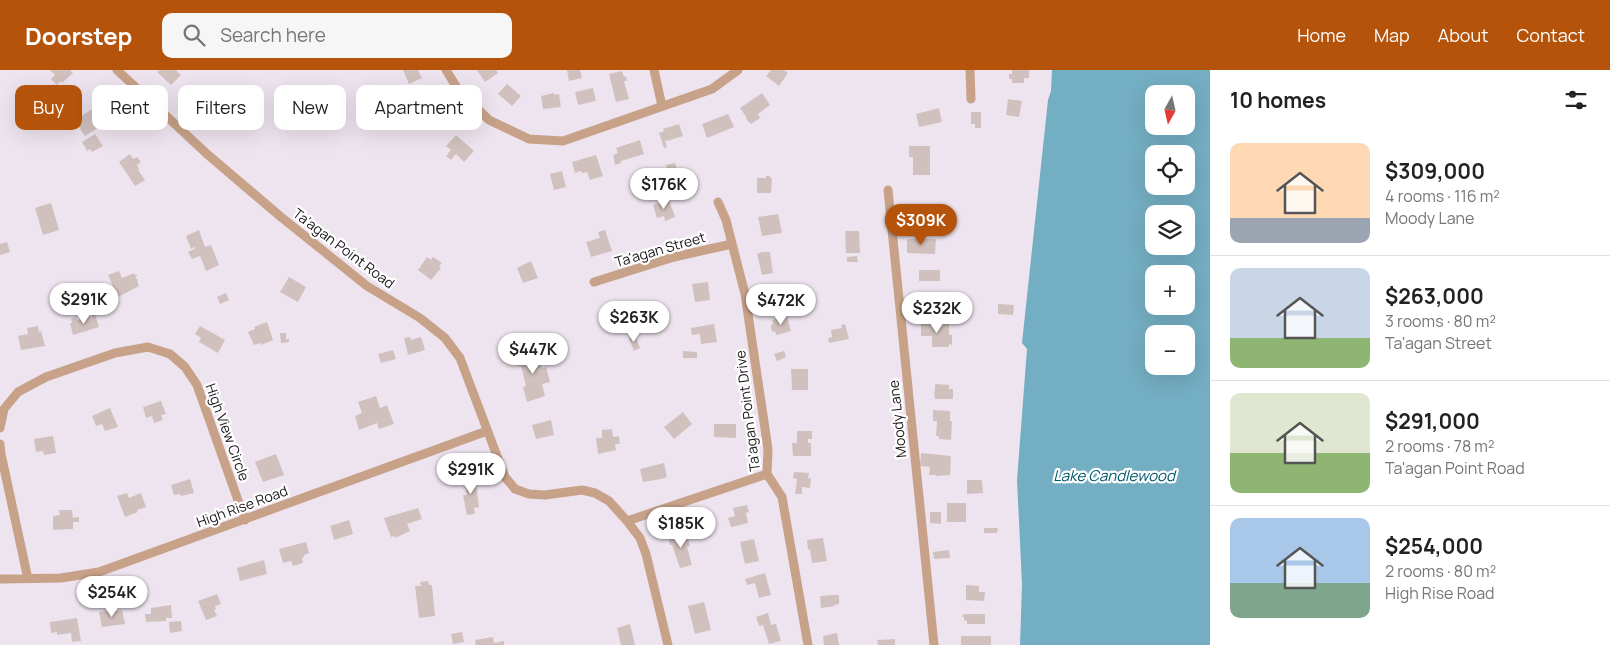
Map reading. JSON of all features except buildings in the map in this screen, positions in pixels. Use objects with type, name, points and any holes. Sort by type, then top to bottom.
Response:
[{"type":"street","name":"Ta'agan Point Road","points":[[117,70],[207,154],[281,217],[367,286],[420,318],[445,338],[460,358],[505,477],[515,489],[529,494],[544,495],[582,490],[595,492],[609,501],[627,520],[640,538],[646,554],[668,645]]},
{"type":"street","points":[[446,70],[459,91],[490,120],[529,139],[563,141],[712,89],[738,70]]},
{"type":"street","points":[[654,70],[662,106]]},
{"type":"street","points":[[970,70],[971,99]]},
{"type":"street","name":"Moody Lane","points":[[888,190],[934,645]]},
{"type":"street","name":"Ta'agan Point Drive","points":[[718,202],[726,220],[745,294],[768,449],[767,474],[782,497],[808,645]]},
{"type":"street","name":"Ta'agan Street","points":[[594,282],[674,257],[732,244]]},
{"type":"street","name":"High View Circle","points":[[0,428],[4,409],[18,392],[46,377],[115,353],[148,347],[170,354],[186,367],[197,385],[245,520]]},
{"type":"street","name":"High Rise Road","points":[[0,578],[61,578],[99,572],[487,431]]},
{"type":"street","points":[[0,444],[28,578]]},
{"type":"street","points":[[627,520],[767,474]]},
{"type":"water","name":"Lake Candlewood","points":[[1052,70],[1210,70],[1210,645],[1020,645],[1022,584],[1017,480],[1027,349],[1022,343],[1048,100],[1051,91]]}]
